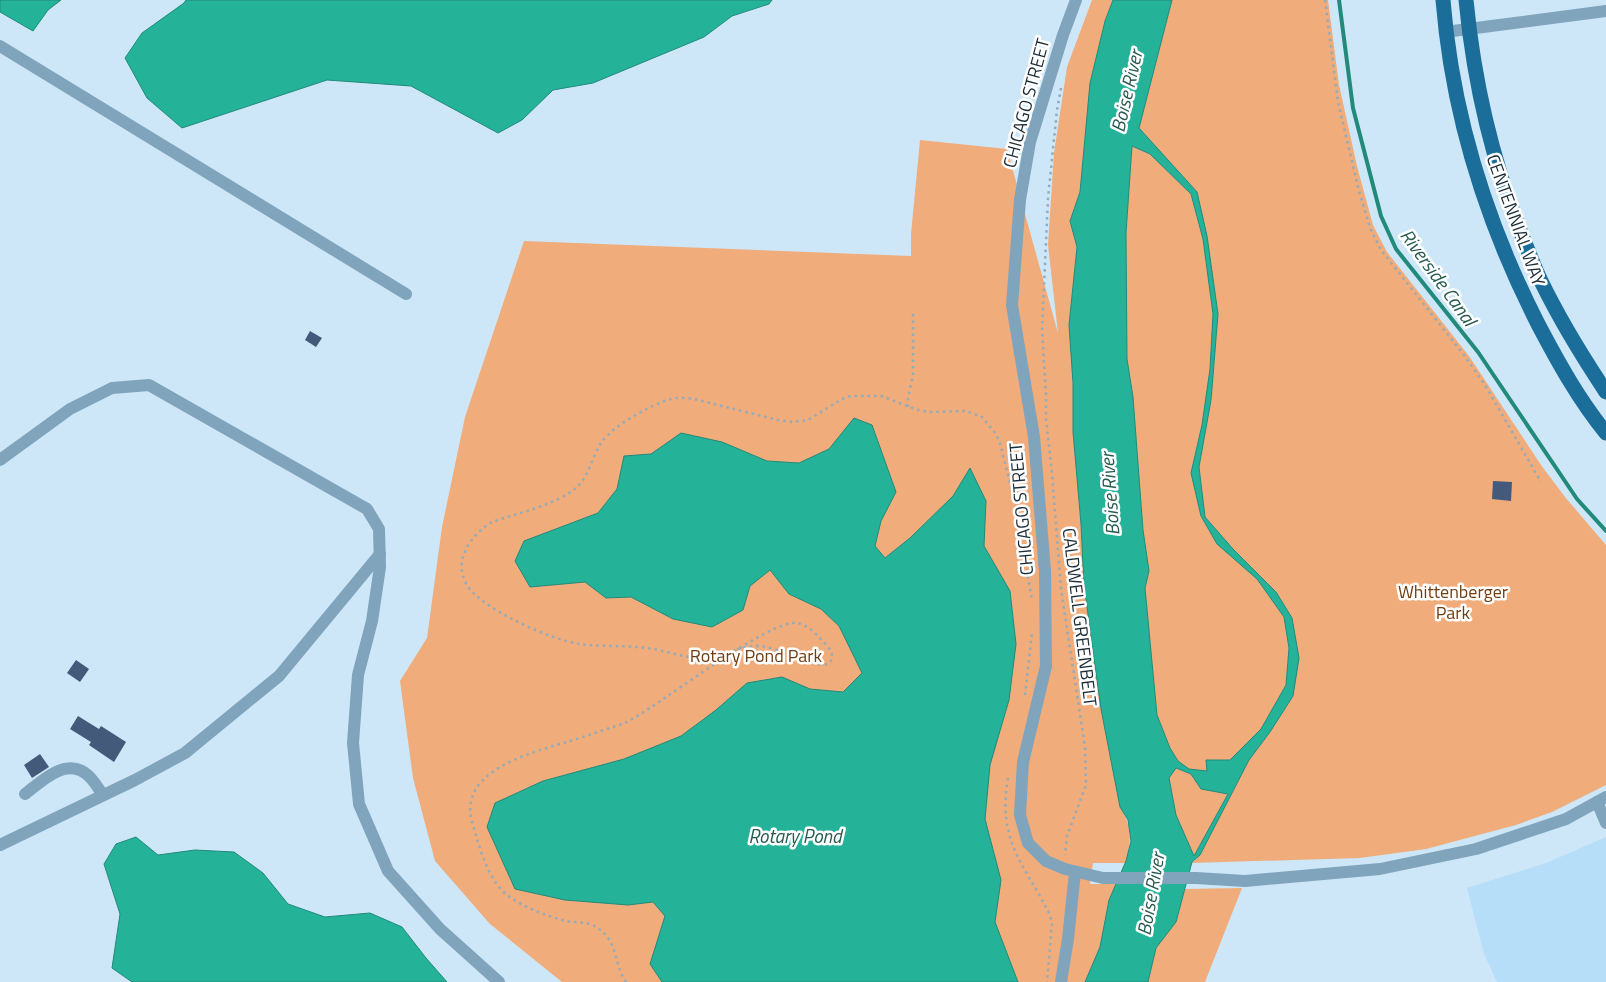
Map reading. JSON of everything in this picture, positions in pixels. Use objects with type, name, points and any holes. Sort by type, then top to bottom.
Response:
[{"type":"main road","name":"CENTENNIAL WAY","points":[[1442,0],[1452,74],[1466,136],[1489,210],[1520,289],[1554,355],[1594,419],[1606,433]]},
{"type":"main road","name":"CENTENNIAL WAY","points":[[1466,0],[1469,30],[1487,127],[1508,203],[1540,279],[1576,346],[1606,392]]},
{"type":"street","name":"CHICAGO STREET","points":[[1076,0],[1063,35],[1030,142],[1020,200],[1012,305],[1034,437],[1045,571],[1046,666],[1023,762],[1020,815],[1028,843],[1046,861],[1070,871],[1103,878],[1196,878],[1244,881],[1380,869],[1476,849],[1566,819],[1601,799]]},
{"type":"street","points":[[1445,32],[1606,11]]},
{"type":"street","points":[[0,46],[406,294]]},
{"type":"street","points":[[0,460],[70,409],[112,388],[149,385],[366,509],[379,529],[380,567],[372,621],[358,675],[353,743],[359,804],[388,871],[440,929],[498,982]]},
{"type":"street","points":[[0,845],[135,780],[185,753],[279,676],[380,554]]},
{"type":"street","points":[[25,794],[58,771],[76,768],[85,772],[91,778],[103,795]]},
{"type":"street","points":[[1601,799],[1606,823]]},
{"type":"street","points":[[1061,982],[1068,940],[1070,871]]},
{"type":"path","points":[[1325,0],[1338,102],[1359,191],[1370,228],[1382,250],[1464,355],[1485,385],[1541,482]]},
{"type":"path","name":"CALDWELL GREENBELT","points":[[1061,86],[1048,198],[1042,330],[1046,419],[1061,589],[1085,747],[1086,785],[1067,836],[1064,851],[1070,871]]},
{"type":"path","points":[[908,407],[908,397],[913,376],[914,311]]},
{"type":"path","points":[[626,982],[622,977],[612,943],[599,928],[583,922],[567,921],[526,907],[508,896],[495,880],[484,860],[471,816],[470,802],[474,792],[491,774],[506,764],[524,756],[625,723],[638,716],[713,665],[738,650],[777,628],[797,623],[806,627],[826,644],[832,657],[830,662],[820,665],[790,654],[758,646],[738,650],[709,658],[697,658],[646,648],[596,645],[560,639],[509,617],[493,608],[475,594],[464,580],[461,562],[463,555],[476,534],[492,522],[548,503],[570,492],[583,479],[601,443],[608,434],[617,426],[672,398],[694,399],[793,422],[808,420],[842,399],[851,396],[881,396],[908,407],[929,412],[966,411],[982,417],[996,434],[1014,499],[1032,601]]},
{"type":"path","points":[[1024,702],[1032,631]]},
{"type":"path","points":[[1010,772],[1006,791],[1008,834],[1017,857],[1050,915],[1052,924],[1046,982]]},
{"type":"shaded area","points":[[1606,837],[1606,982],[1497,982],[1484,954],[1467,888],[1546,863]]},
{"type":"green space","name":"Rotary Pond Park","points":[[1092,0],[1113,0],[1105,21],[1090,83],[1080,192],[1070,221],[1077,247],[1069,325],[1073,383],[1073,432],[1084,585],[1101,709],[1120,807],[1127,821],[1130,841],[1126,863],[1093,863],[1090,884],[1117,884],[1109,900],[1100,947],[1085,982],[562,982],[490,924],[435,861],[413,778],[400,681],[427,638],[442,527],[465,417],[524,241],[911,256],[911,234],[920,140],[1007,149],[1058,333],[1048,245],[1054,153],[1067,67]]},
{"type":"green space","name":"Whittenberger Park","points":[[1172,0],[1328,0],[1339,85],[1357,166],[1373,225],[1387,252],[1469,356],[1541,465],[1565,497],[1606,545],[1606,785],[1552,812],[1516,825],[1426,849],[1360,858],[1192,863],[1200,855],[1249,760],[1293,696],[1292,618],[1276,592],[1233,549],[1205,517],[1199,467],[1211,400],[1218,314],[1197,192],[1139,128]]},
{"type":"green space","points":[[1132,146],[1150,154],[1191,194],[1203,239],[1213,314],[1210,369],[1202,425],[1191,473],[1201,516],[1217,543],[1257,579],[1284,617],[1289,648],[1286,685],[1261,729],[1230,760],[1208,771],[1189,769],[1178,761],[1170,748],[1157,715],[1145,588],[1149,571],[1143,530],[1133,397],[1127,359],[1126,233]]},
{"type":"green space","points":[[1175,768],[1191,774],[1201,789],[1228,794],[1194,857],[1176,815],[1169,778]]},
{"type":"green space","points":[[1242,888],[1205,982],[1148,982],[1156,948],[1176,922],[1185,889]]},
{"type":"water","points":[[0,0],[61,0],[48,10],[33,31],[0,12]]},
{"type":"water","points":[[186,0],[772,0],[769,4],[732,16],[704,37],[593,83],[553,90],[522,120],[498,133],[411,86],[327,80],[182,128],[147,98],[125,58],[142,33]]},
{"type":"water","name":"Boise River","points":[[1113,0],[1172,0],[1139,128],[1197,192],[1207,236],[1218,314],[1211,400],[1199,467],[1205,517],[1233,549],[1276,592],[1292,618],[1299,658],[1293,696],[1249,760],[1200,855],[1192,862],[1176,922],[1156,948],[1148,982],[1085,982],[1100,947],[1109,900],[1126,861],[1131,841],[1128,820],[1120,807],[1101,709],[1084,585],[1073,432],[1073,383],[1069,325],[1077,247],[1070,221],[1080,192],[1090,83],[1105,21]],"holes":[[[1132,146],[1150,154],[1191,194],[1203,239],[1213,314],[1210,369],[1202,425],[1191,473],[1201,516],[1217,544],[1257,579],[1284,617],[1289,648],[1286,685],[1261,729],[1230,760],[1206,760],[1207,771],[1189,769],[1178,761],[1170,748],[1157,715],[1145,588],[1149,571],[1143,530],[1133,397],[1127,359],[1126,233]],[[1176,768],[1191,774],[1201,789],[1228,794],[1194,856],[1176,815],[1169,778]]]},
{"type":"water","name":"Rotary Pond","points":[[854,418],[872,425],[896,492],[881,521],[875,546],[885,558],[910,538],[953,496],[970,468],[986,501],[984,546],[1010,591],[1016,644],[1009,700],[990,765],[985,819],[1001,880],[995,922],[1018,982],[662,982],[650,964],[665,916],[653,902],[628,905],[565,900],[515,889],[487,827],[495,803],[543,781],[624,759],[681,736],[716,710],[747,683],[782,677],[810,689],[843,692],[862,673],[839,626],[821,609],[789,594],[770,570],[750,586],[743,610],[712,627],[673,619],[631,597],[606,598],[585,582],[530,587],[515,561],[524,541],[598,513],[617,489],[624,456],[651,454],[681,433],[722,442],[767,461],[799,463],[829,449]]},
{"type":"water","points":[[136,837],[158,855],[195,850],[234,852],[263,873],[288,904],[325,917],[370,913],[402,927],[447,982],[132,982],[112,968],[120,914],[104,864],[116,844]]},
{"type":"building","points":[[310,331],[322,338],[316,347],[305,340]]},
{"type":"building","points":[[1493,481],[1512,482],[1511,501],[1492,499]]},
{"type":"building","points":[[76,660],[89,669],[80,682],[67,673]]},
{"type":"building","points":[[78,716],[99,729],[101,726],[126,742],[114,762],[89,745],[91,742],[70,729]]},
{"type":"building","points":[[40,754],[49,767],[32,778],[24,765]]},
{"type":"waterway","name":"Riverside Canal","points":[[1339,0],[1353,108],[1381,216],[1396,249],[1478,352],[1577,499],[1606,531]]}]
